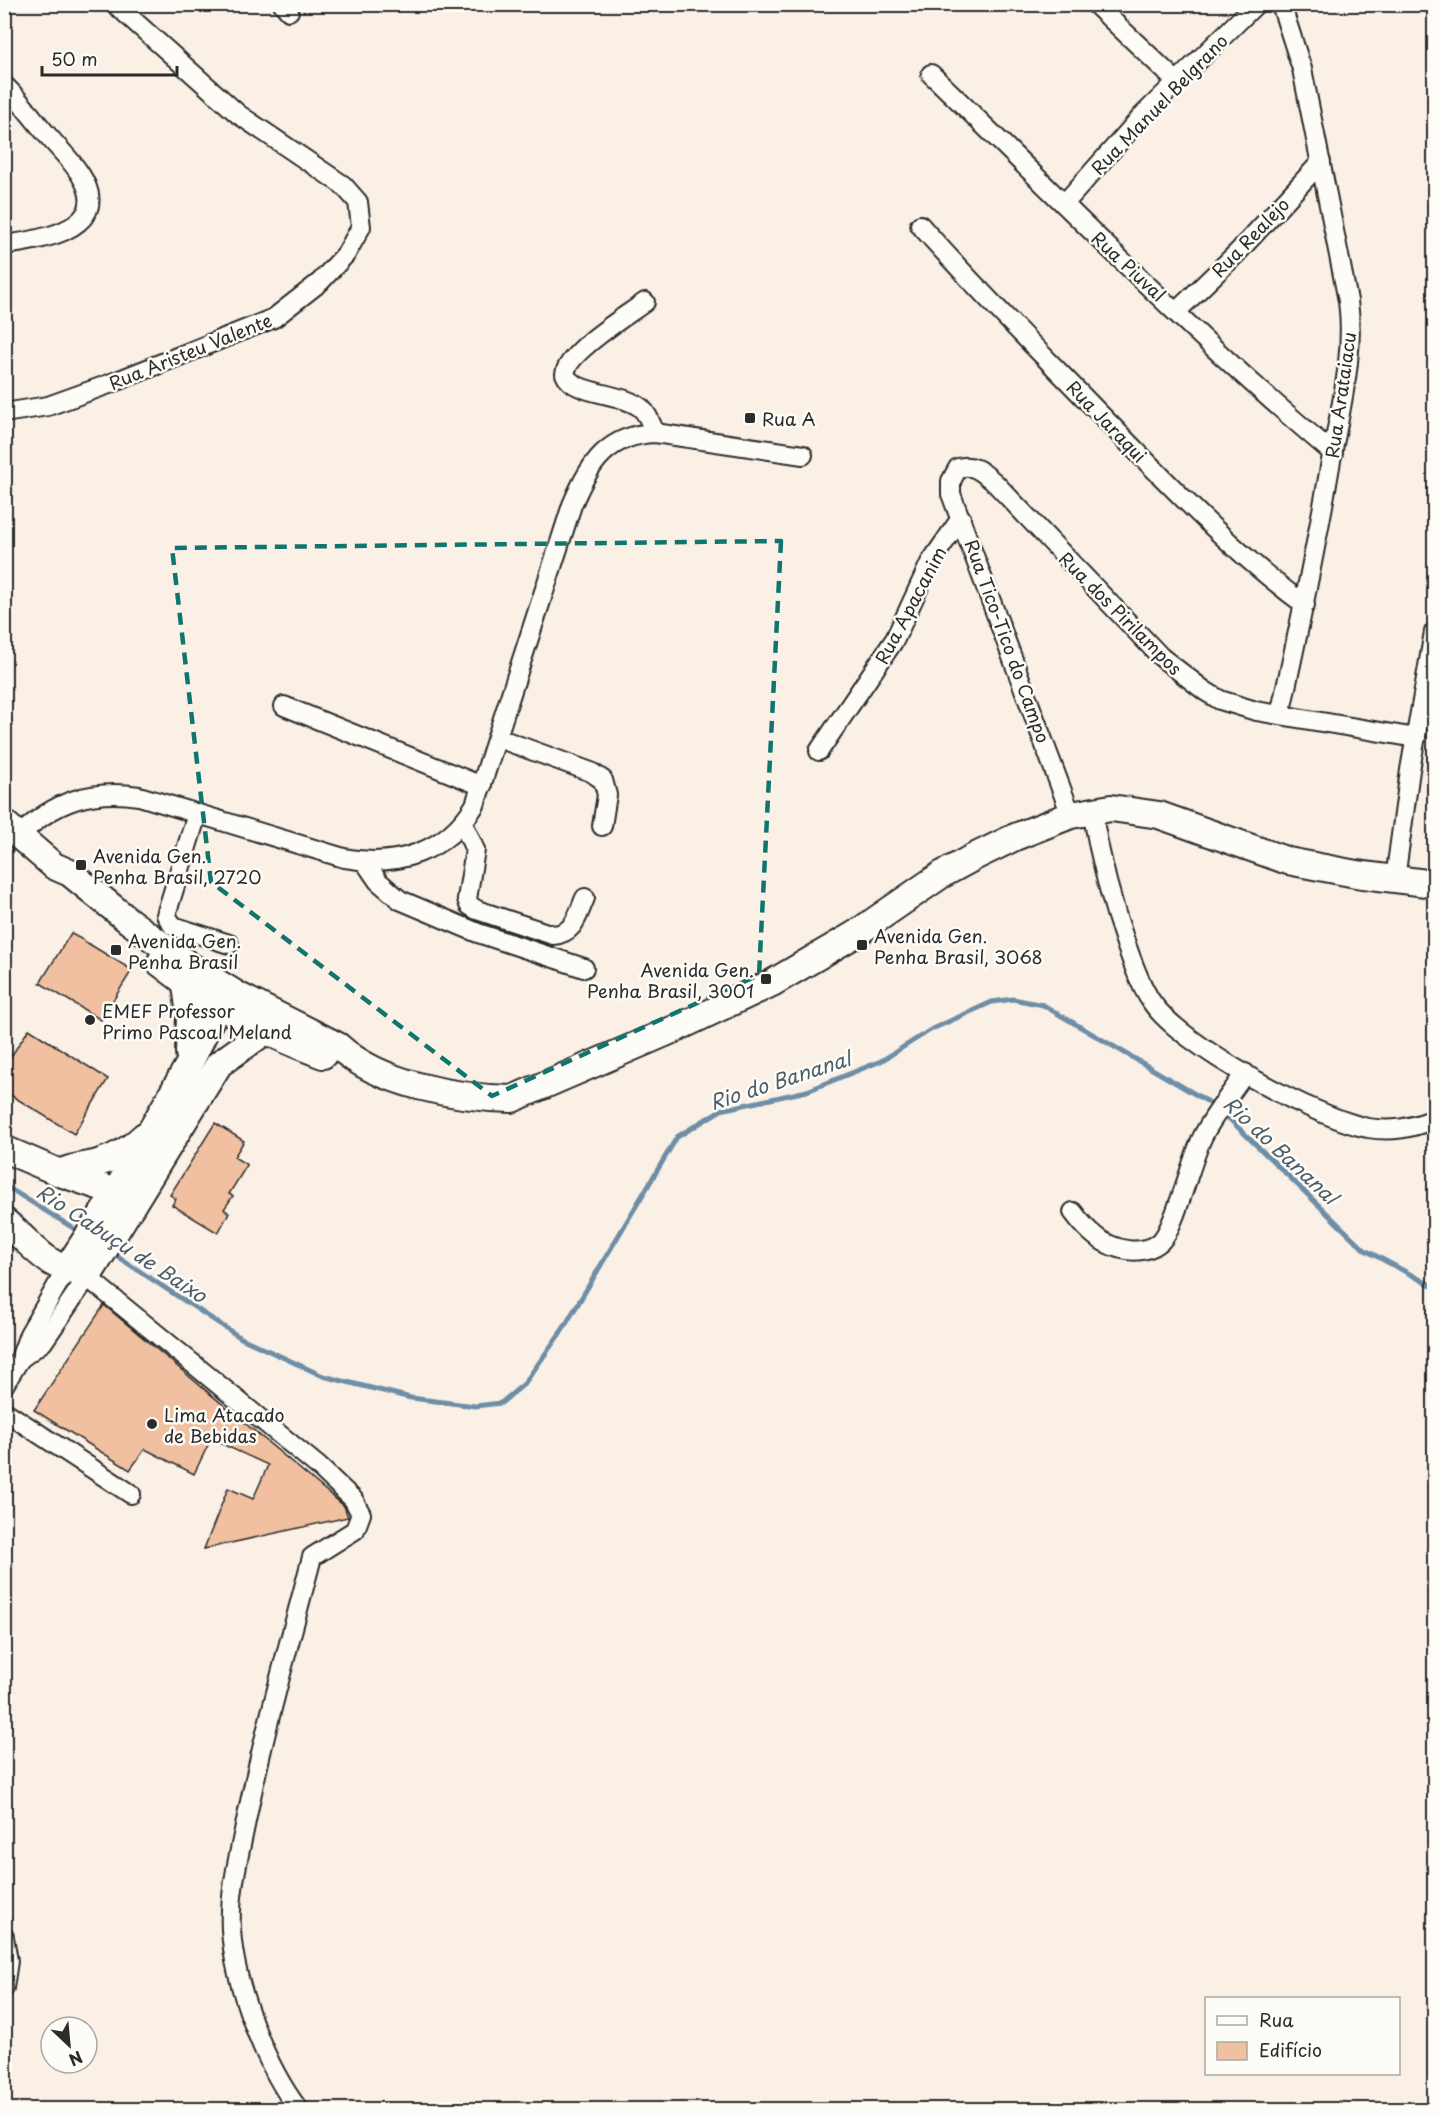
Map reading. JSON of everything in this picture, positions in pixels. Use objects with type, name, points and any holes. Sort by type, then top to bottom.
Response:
[{"type":"main road","points":[[54,866],[61,881],[186,985],[230,1002],[268,1023],[338,1046],[352,1059],[436,1092],[460,1097],[512,1099],[679,1027],[772,983],[854,935],[925,886],[967,861],[1015,837],[1081,813],[1112,808],[1159,815],[1288,861],[1434,884]]},
{"type":"main road","points":[[12,830],[54,866],[70,873],[230,1002]]},
{"type":"main road","points":[[186,985],[190,1016],[188,1066]]},
{"type":"main road","points":[[112,1199],[188,1066],[208,1022],[230,1002]]},
{"type":"main road","points":[[268,1023],[291,1043],[333,1059],[352,1059]]},
{"type":"main road","points":[[4,1221],[52,1265],[82,1269],[219,1064],[268,1023]]},
{"type":"main road","points":[[208,1083],[254,1053],[291,1043]]},
{"type":"main road","points":[[60,1173],[73,1166],[97,1163],[113,1157],[134,1144],[153,1127]]},
{"type":"main road","points":[[4,1149],[60,1173],[104,1188],[118,1212],[107,1232]]},
{"type":"street","name":"Rua Aristeu Valente","points":[[4,412],[48,406],[112,384],[274,318],[320,282],[346,254],[361,227],[358,202],[343,185],[238,114],[115,4]]},
{"type":"street","points":[[1095,4],[1177,82]]},
{"type":"street","name":"Rua Manuel Belgrano","points":[[1064,204],[1120,140],[1256,4]]},
{"type":"street","name":"Rua Arataiacu","points":[[1280,716],[1305,605],[1333,453],[1349,355],[1350,317],[1302,69],[1281,4]]},
{"type":"street","name":"Rua Piuval","points":[[931,74],[1064,204],[1333,453]]},
{"type":"street","points":[[4,85],[76,168],[89,196],[88,208],[80,221],[68,230],[38,240],[4,245]]},
{"type":"street","name":"Rua Realejo","points":[[1178,311],[1237,253],[1321,162]]},
{"type":"street","name":"Rua Jaraqui","points":[[920,225],[955,265],[1152,467],[1268,579],[1305,605]]},
{"type":"street","points":[[645,302],[575,355],[565,367],[565,374],[573,385],[631,401],[643,409],[655,433]]},
{"type":"street","points":[[12,830],[55,808],[93,794],[114,792],[139,796],[311,849],[365,862],[389,861],[424,852],[441,842],[464,823],[482,786],[581,484],[590,467],[619,440],[637,434],[655,433],[803,455]]},
{"type":"street","name":"Rua dos Pirilampos","points":[[958,468],[968,465],[979,469],[995,483],[1101,597],[1161,657],[1188,679],[1220,700],[1280,716],[1416,738]]},
{"type":"street","name":"Rua Tico-Tico do Campo","points":[[958,468],[951,481],[951,494],[1081,813],[1142,987],[1157,1010],[1178,1030],[1245,1073],[1290,1098],[1343,1122],[1393,1130],[1415,1127],[1434,1119]]},
{"type":"street","name":"Rua Apacanim","points":[[819,752],[895,639],[930,563],[961,518]]},
{"type":"street","points":[[1395,879],[1434,632]]},
{"type":"street","points":[[284,706],[482,786]]},
{"type":"street","points":[[498,738],[591,772],[603,780],[607,795],[602,826]]},
{"type":"street","points":[[197,814],[166,915],[173,926],[229,944]]},
{"type":"street","points":[[464,823],[474,850],[467,899],[469,905],[477,910],[553,934],[565,934],[572,929],[585,898]]},
{"type":"street","points":[[365,862],[387,891],[400,900],[478,933],[584,968]]},
{"type":"street","points":[[1072,1212],[1101,1242],[1134,1251],[1151,1248],[1162,1240],[1171,1227],[1191,1164],[1203,1135],[1245,1073]]},
{"type":"street","points":[[4,1385],[20,1359],[29,1334],[82,1269],[318,1466],[353,1499],[362,1514],[355,1530],[312,1557],[255,1780],[235,1875],[231,1928],[239,1977],[261,2038],[286,2093],[299,2109]]},
{"type":"street","points":[[4,1412],[131,1494]]},
{"type":"street","points":[[4,1937],[8,1961],[4,1988]]},
{"type":"highlighted area","points":[[781,541],[759,975],[492,1096],[211,882],[172,548]]},
{"type":"building","points":[[71,933],[132,970],[101,1020],[40,983]]},
{"type":"building","points":[[29,1029],[108,1079],[74,1134],[4,1091],[4,1067]]},
{"type":"building","points":[[215,1123],[244,1141],[234,1157],[247,1165],[229,1194],[233,1196],[224,1209],[229,1213],[218,1233],[172,1205],[176,1199],[170,1195]]},
{"type":"building","name":"Lima Atacado de Bebidas","points":[[104,1305],[344,1506],[348,1517],[204,1549],[228,1488],[253,1499],[268,1465],[211,1439],[194,1474],[145,1449],[130,1470],[34,1410]]},
{"type":"waterway","name":"Rio do Bananal","points":[[112,1253],[241,1338],[323,1376],[411,1398],[475,1406],[501,1403],[524,1384],[563,1329],[677,1137],[721,1110],[807,1091],[881,1061],[932,1029],[992,1002],[1013,999],[1043,1005],[1217,1107],[1365,1250],[1434,1287]]},
{"type":"waterway","name":"Rio Cabuçu de Baixo","points":[[4,1185],[81,1233]]},
{"type":"place","name":"Rua A","points":[[750,418]]},
{"type":"place","name":"Avenida Gen. Penha Brasil, 2720","points":[[81,865]]},
{"type":"place","name":"Avenida Gen. Penha Brasil, 3068","points":[[862,945]]},
{"type":"place","name":"Avenida Gen. Penha Brasil","points":[[116,950]]},
{"type":"place","name":"Avenida Gen. Penha Brasil, 3001","points":[[766,979]]},
{"type":"place","name":"EMEF Professor Primo Pascoal Meland","points":[[90,1020]]},
{"type":"place","name":"Lima Atacado de Bebidas","points":[[152,1424]]}]
